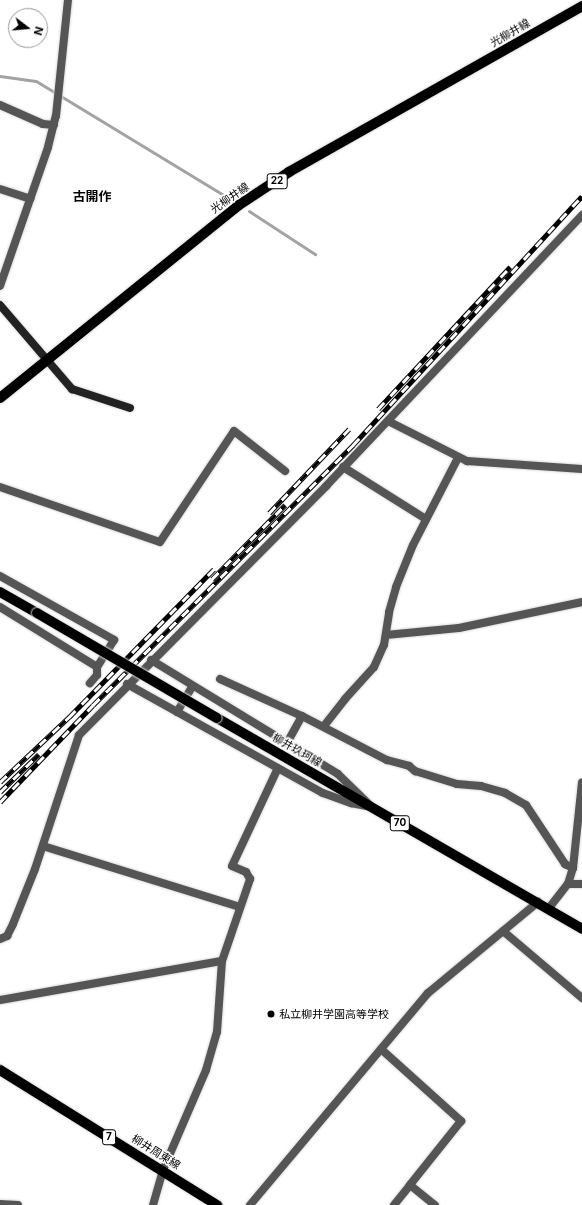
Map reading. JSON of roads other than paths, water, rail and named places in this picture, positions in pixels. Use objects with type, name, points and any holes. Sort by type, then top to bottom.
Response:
[{"type":"main road","name":"光柳井線","points":[[0,398],[45,359],[239,205],[289,172],[582,6]]},
{"type":"main road","name":"柳井玖珂線","points":[[0,592],[216,718],[549,908],[582,929]]},
{"type":"main road","name":"柳井周東線","points":[[0,1070],[217,1205]]},
{"type":"street","points":[[0,286],[54,125],[61,90],[68,0]]},
{"type":"street","points":[[0,105],[43,124],[54,125]]},
{"type":"street","points":[[0,189],[30,199]]},
{"type":"street","points":[[0,939],[7,936],[13,924],[43,846],[79,735],[127,684],[388,421],[582,215]]},
{"type":"street","points":[[0,305],[72,389],[130,408]]},
{"type":"street","points":[[388,421],[458,458],[467,461],[582,469]]},
{"type":"street","points":[[0,487],[160,542],[234,431],[285,470]]},
{"type":"street","points":[[324,726],[345,699],[374,667],[386,635],[389,612],[396,587],[426,519],[458,458]]},
{"type":"street","points":[[343,467],[426,519]]},
{"type":"street","points":[[0,576],[114,640],[97,667],[97,675],[90,683]]},
{"type":"street","points":[[386,635],[459,628],[582,602]]},
{"type":"street","points":[[0,608],[97,667]]},
{"type":"street","points":[[151,660],[192,687],[338,774],[372,807]]},
{"type":"street","points":[[220,679],[324,726],[415,771],[457,784],[487,788],[504,793],[526,805],[565,864],[572,868]]},
{"type":"street","points":[[127,684],[323,793],[351,803],[372,807]]},
{"type":"street","points":[[177,712],[192,687]]},
{"type":"street","points":[[287,744],[302,716]]},
{"type":"street","points":[[153,1205],[163,1170],[206,1070],[217,1032],[222,961],[250,879],[246,872],[232,866],[278,768]]},
{"type":"street","points":[[549,908],[568,884],[572,868],[582,782]]},
{"type":"street","points":[[43,846],[240,907]]},
{"type":"street","points":[[568,884],[582,884]]},
{"type":"street","points":[[250,1205],[428,993],[538,902]]},
{"type":"street","points":[[503,931],[582,998]]},
{"type":"street","points":[[0,1000],[222,961]]},
{"type":"street","points":[[381,1049],[461,1121],[394,1205]]},
{"type":"street","points":[[410,1185],[434,1205]]},
{"type":"street","points":[[0,1204],[18,1205]]},
{"type":"waterway","points":[[0,76],[36,81],[233,201]]},
{"type":"waterway","points":[[249,211],[315,254]]},
{"type":"railway","points":[[0,802],[93,705],[353,445],[582,196]]},
{"type":"railway","points":[[378,409],[510,267]]},
{"type":"railway","points":[[269,513],[349,429]]},
{"type":"railway","points":[[212,579],[285,505]]},
{"type":"railway","points":[[0,782],[69,717],[214,569]]},
{"type":"railway","points":[[0,792],[39,754]]},
{"type":"place","name":"私立柳井学園高等学校","points":[[271,1014]]},
{"type":"district","name":"古開作","points":[[92,196]]}]
